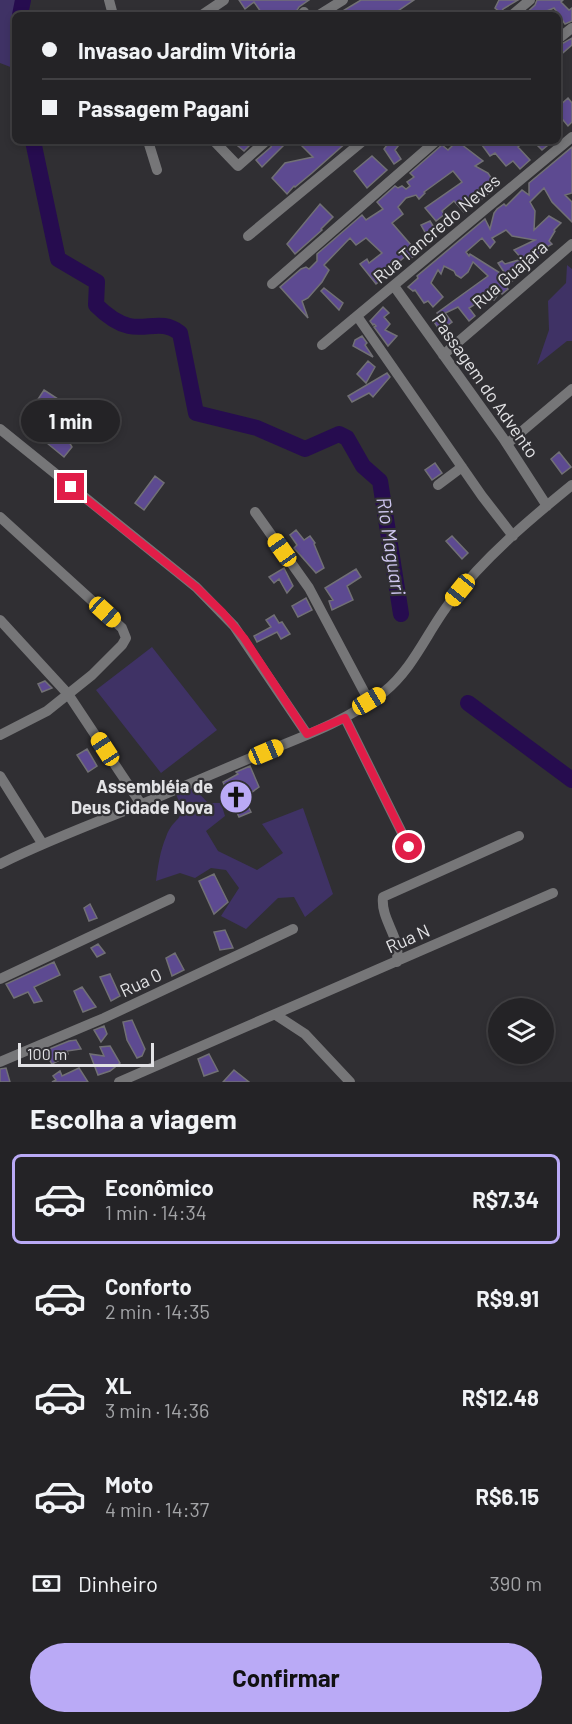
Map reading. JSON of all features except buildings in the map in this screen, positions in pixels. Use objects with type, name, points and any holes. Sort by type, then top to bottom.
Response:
[{"type":"street","points":[[206,12],[224,0]]},
{"type":"street","points":[[324,12],[343,0]]},
{"type":"street","points":[[516,12],[530,0]]},
{"type":"street","name":"Rua Tancredo Neves","points":[[322,345],[572,137]]},
{"type":"street","points":[[149,144],[157,170]]},
{"type":"street","points":[[217,144],[238,166],[263,144]]},
{"type":"street","points":[[248,236],[359,144]]},
{"type":"street","points":[[272,284],[433,144]]},
{"type":"street","name":"Rua Guajara","points":[[443,355],[572,244]]},
{"type":"street","name":"Passagem do Advento","points":[[394,286],[507,444],[547,506]]},
{"type":"street","points":[[357,316],[513,536]]},
{"type":"street","points":[[507,444],[572,389]]},
{"type":"street","points":[[0,429],[196,587],[223,613],[244,638],[307,734]]},
{"type":"street","points":[[438,485],[462,467]]},
{"type":"street","points":[[0,864],[42,843],[345,718],[383,693],[396,681],[423,646],[449,604],[471,577],[513,536],[572,485]]},
{"type":"street","points":[[255,512],[309,588],[369,701]]},
{"type":"street","points":[[0,517],[122,628],[126,638],[92,675],[47,711],[0,735]]},
{"type":"street","points":[[0,620],[68,694],[141,804]]},
{"type":"street","points":[[345,718],[409,847]]},
{"type":"street","points":[[0,776],[42,843]]},
{"type":"street","points":[[398,962],[397,946],[386,919],[382,903],[383,897],[519,836]]},
{"type":"street","name":"Rua N","points":[[119,1082],[554,893]]},
{"type":"street","points":[[0,979],[170,899]]},
{"type":"street","name":"Rua 0","points":[[0,1062],[104,1018],[293,929]]},
{"type":"street","points":[[276,1015],[305,1034],[350,1082]]},
{"type":"shaded area","points":[[0,0],[25,0],[24,12],[12,12],[12,68],[0,63]]},
{"type":"shaded area","points":[[567,265],[572,269],[572,341],[567,341],[537,365],[549,330],[548,301],[566,283]]},
{"type":"shaded area","points":[[152,647],[217,730],[161,773],[96,690]]},
{"type":"shaded area","points":[[194,788],[208,803],[221,803],[225,816],[206,831],[218,851],[257,870],[283,853],[262,824],[303,808],[333,894],[305,917],[294,897],[278,898],[246,929],[221,916],[239,888],[226,870],[211,868],[195,878],[180,873],[156,881],[164,842],[169,830],[180,815],[181,810],[176,794]]},
{"type":"waterway","name":"Rio Maguari","points":[[21,12],[23,0]]},
{"type":"waterway","name":"Rio Maguari","points":[[34,144],[58,259],[97,282],[96,305],[115,320],[124,325],[136,327],[167,327],[180,333],[196,413],[257,428],[305,449],[339,434],[347,438],[363,466],[380,481],[401,614]]},
{"type":"waterway","name":"Rio Maguari","points":[[468,703],[572,780]]},
{"type":"place","name":"Assembléia de Deus Cidade Nova","points":[[236,797]]},
{"type":"route","points":[[71,487],[196,587],[223,613],[244,638],[307,734],[345,718],[409,847]]}]
